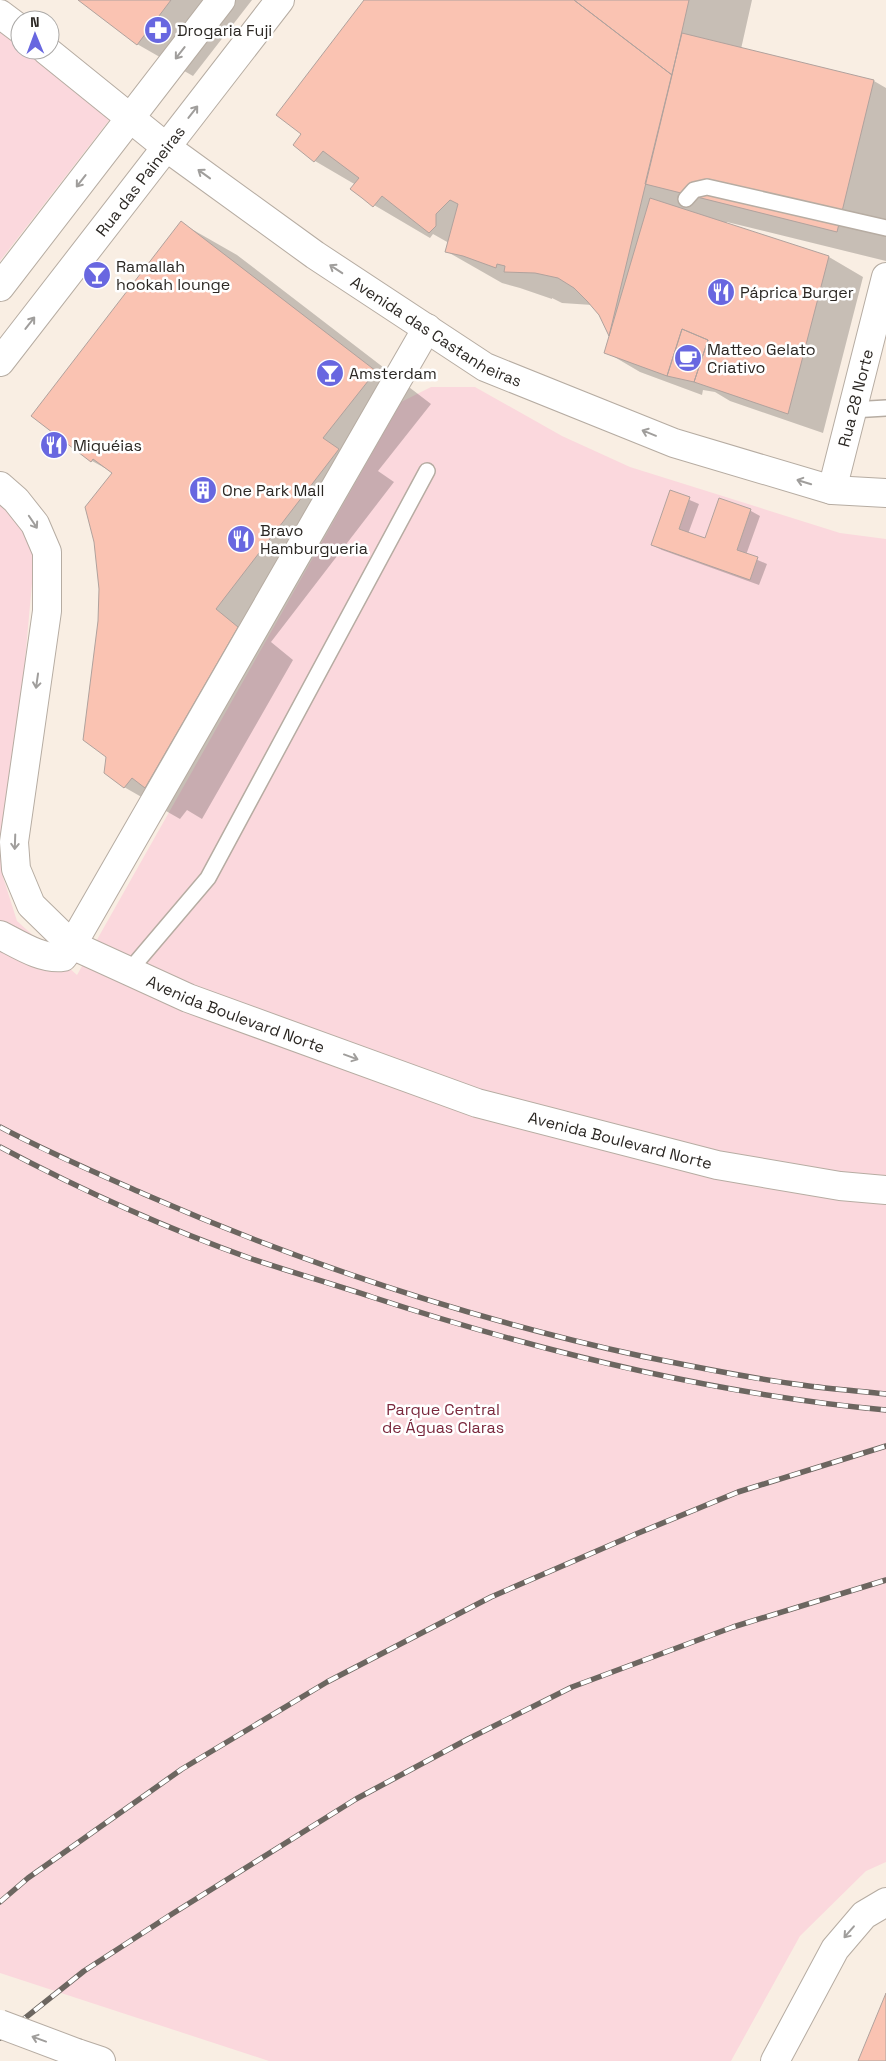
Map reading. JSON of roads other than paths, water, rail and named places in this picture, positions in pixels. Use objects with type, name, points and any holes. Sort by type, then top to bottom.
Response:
[{"type":"street","points":[[0,287],[220,0]]},
{"type":"street","name":"Rua das Paineiras","points":[[0,362],[280,0]]},
{"type":"street","points":[[0,14],[10,22]]},
{"type":"street","name":"Avenida das Castanheiras","points":[[59,60],[166,147],[315,255],[486,367],[674,443],[832,490],[886,493]]},
{"type":"street","name":"Rua 28 Norte","points":[[832,490],[852,410],[879,337],[886,277]]},
{"type":"street","points":[[0,935],[30,950],[54,958],[63,957],[72,945],[427,328]]},
{"type":"street","name":"Avenida Boulevard Norte","points":[[0,486],[16,500],[36,524],[47,552],[47,611],[14,842],[16,869],[31,904],[72,945],[188,998],[477,1102],[717,1164],[840,1186],[886,1190]]},
{"type":"street","points":[[775,2061],[835,1949],[864,1914],[886,1902]]},
{"type":"street","points":[[0,2024],[89,2057]]},
{"type":"lane","points":[[686,199],[694,190],[706,187],[886,228]]},
{"type":"lane","points":[[852,410],[886,408]]},
{"type":"lane","points":[[129,971],[208,878],[426,471]]},
{"type":"railway","points":[[0,1127],[72,1162],[204,1220],[327,1266],[451,1307],[514,1325],[641,1356],[742,1376],[823,1388],[886,1394]]},
{"type":"railway","points":[[0,1147],[124,1207],[220,1247],[267,1264],[435,1317],[626,1368],[755,1393],[820,1403],[886,1410]]},
{"type":"railway","points":[[0,1902],[28,1878],[182,1769],[327,1682],[491,1597],[738,1492],[886,1446]]},
{"type":"railway","points":[[0,2038],[84,1971],[172,1914],[356,1799],[468,1739],[572,1687],[733,1627],[886,1580]]},
{"type":"place","name":"Drogaria Fuji","points":[[158,30]]},
{"type":"place","name":"Ramallah hookah lounge","points":[[97,275]]},
{"type":"place","name":"Páprica Burger","points":[[721,292]]},
{"type":"place","name":"Matteo Gelato Criativo","points":[[688,358]]},
{"type":"place","name":"Amsterdam","points":[[330,373]]},
{"type":"place","name":"Miquéias","points":[[54,445]]},
{"type":"place","name":"One Park Mall","points":[[203,490]]},
{"type":"place","name":"Bravo Hamburgueria","points":[[241,539]]},
{"type":"park label","name":"Parque Central de Águas Claras","points":[[443,1418]]}]
